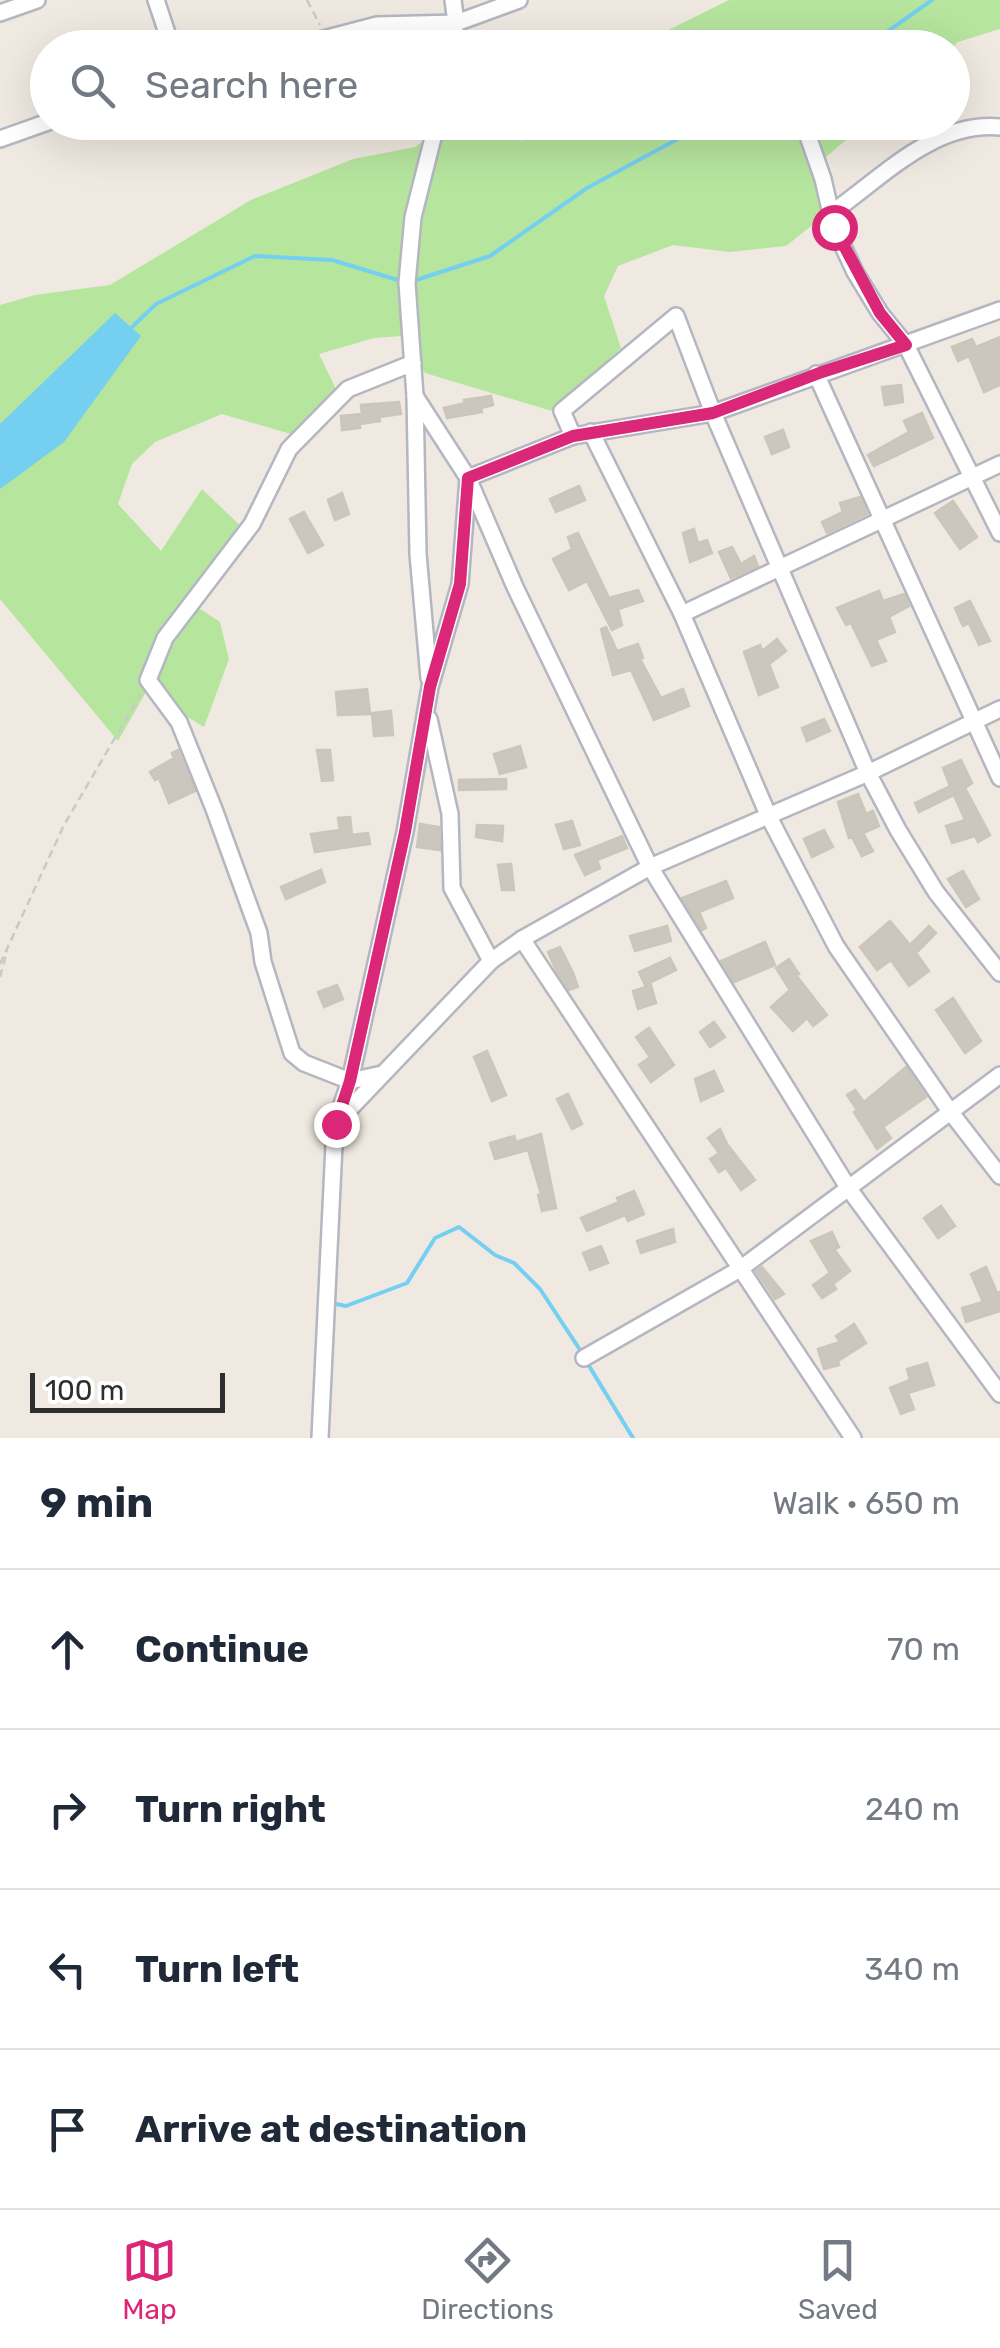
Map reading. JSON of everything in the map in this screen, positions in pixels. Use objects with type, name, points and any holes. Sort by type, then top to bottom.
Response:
[{"type":"street","points":[[8,7],[37,0]]},
{"type":"street","points":[[156,0],[166,30]]},
{"type":"street","points":[[453,0],[455,30]]},
{"type":"street","points":[[357,30],[377,25],[456,24],[519,0]]},
{"type":"street","points":[[970,129],[1000,127]]},
{"type":"street","points":[[0,139],[30,128]]},
{"type":"street","points":[[430,687],[418,554],[415,396],[407,283],[413,217],[432,140]]},
{"type":"street","points":[[810,140],[824,179],[830,214],[855,272],[906,345],[1000,532]]},
{"type":"street","points":[[830,214],[933,140]]},
{"type":"street","points":[[468,478],[573,436],[713,413],[1000,310]]},
{"type":"street","points":[[573,436],[562,410],[676,316],[713,413],[868,773],[936,892],[1000,973]]},
{"type":"street","points":[[382,1074],[350,1081],[304,1063],[292,1053],[263,962],[259,933],[214,810],[179,722],[148,680],[165,638],[252,524],[289,449],[348,389],[413,363]]},
{"type":"street","points":[[816,374],[1000,778]]},
{"type":"street","points":[[415,396],[468,478],[514,587],[650,867],[848,1188],[1000,1394]]},
{"type":"street","points":[[591,432],[682,614],[769,817],[836,946],[949,1110],[1000,1176]]},
{"type":"street","points":[[682,614],[1000,464]]},
{"type":"street","points":[[320,1438],[336,1124],[350,1081],[405,832],[430,687],[460,584],[468,478]]},
{"type":"street","points":[[336,1124],[491,961],[522,939],[650,867],[868,773],[1000,709]]},
{"type":"street","points":[[427,710],[450,814],[452,888],[491,961]]},
{"type":"street","points":[[522,939],[852,1438]]},
{"type":"street","points":[[584,1358],[740,1268],[1000,1075]]},
{"type":"path","points":[[307,0],[322,30]]},
{"type":"path","points":[[0,964],[64,825],[148,680]]},
{"type":"path","points":[[0,976],[10,940]]},
{"type":"green space","points":[[729,0],[1000,0],[1000,29],[970,38],[970,30],[668,30]]},
{"type":"green space","points":[[425,140],[846,140],[826,157],[830,211],[786,246],[730,252],[673,245],[618,266],[604,296],[621,348],[552,411],[425,373],[402,336],[374,338],[319,354],[337,391],[301,437],[222,414],[155,442],[132,464],[118,504],[161,551],[202,489],[248,533],[191,603],[220,622],[229,659],[204,727],[146,692],[118,741],[0,599],[0,305],[35,295],[110,285],[251,200],[353,159],[415,147]]},
{"type":"water","points":[[115,313],[141,336],[64,442],[0,489],[0,424]]},
{"type":"building","points":[[1000,337],[1000,385],[984,392],[969,356],[958,361],[952,347],[972,339],[976,347]]},
{"type":"building","points":[[901,385],[903,402],[885,405],[882,387]]},
{"type":"building","points":[[491,396],[493,405],[481,408],[482,412],[447,418],[444,408]]},
{"type":"building","points":[[399,402],[401,414],[342,430],[341,416],[362,414],[361,405]]},
{"type":"building","points":[[922,413],[933,438],[874,466],[868,455],[909,432],[904,421]]},
{"type":"building","points":[[783,430],[789,447],[772,454],[765,437]]},
{"type":"building","points":[[579,486],[585,500],[556,512],[550,499]]},
{"type":"building","points":[[342,493],[349,514],[335,520],[328,500]]},
{"type":"building","points":[[860,497],[867,514],[827,533],[822,522],[843,512],[840,503]]},
{"type":"building","points":[[953,501],[977,537],[960,549],[935,513]]},
{"type":"building","points":[[304,512],[323,545],[308,553],[290,519]]},
{"type":"building","points":[[694,529],[698,543],[707,540],[712,553],[690,562],[683,533]]},
{"type":"building","points":[[578,533],[609,598],[638,590],[643,601],[618,609],[622,625],[612,630],[587,581],[569,590],[553,559],[572,549],[568,537]]},
{"type":"building","points":[[732,547],[741,564],[754,556],[758,566],[731,578],[719,552]]},
{"type":"building","points":[[879,591],[883,601],[904,594],[909,606],[889,617],[895,632],[876,640],[886,661],[872,666],[851,623],[846,625],[837,608]]},
{"type":"building","points":[[970,601],[990,641],[979,645],[969,623],[963,626],[955,608]]},
{"type":"building","points":[[606,627],[617,651],[638,644],[643,658],[640,659],[661,698],[683,689],[689,706],[654,720],[631,670],[613,675],[601,629]]},
{"type":"building","points":[[777,639],[786,651],[769,664],[778,687],[759,695],[744,652],[760,645],[762,651]]},
{"type":"building","points":[[367,689],[370,714],[338,715],[336,692]]},
{"type":"building","points":[[391,711],[393,735],[374,736],[372,713]]},
{"type":"building","points":[[824,719],[830,731],[807,741],[802,728]]},
{"type":"building","points":[[520,746],[526,767],[500,774],[494,754]]},
{"type":"building","points":[[178,750],[195,791],[169,803],[159,778],[155,780],[150,772],[174,758],[172,753]]},
{"type":"building","points":[[317,750],[330,750],[333,780],[322,781]]},
{"type":"building","points":[[961,760],[972,783],[965,788],[990,835],[978,842],[975,836],[952,843],[946,826],[965,820],[954,795],[919,812],[915,803],[950,786],[943,768]]},
{"type":"building","points":[[506,779],[506,789],[459,790],[459,780]]},
{"type":"building","points":[[858,794],[866,814],[873,811],[879,826],[863,833],[873,851],[862,856],[852,837],[849,838],[838,802]]},
{"type":"building","points":[[350,817],[352,835],[368,833],[370,844],[315,852],[311,834],[340,830],[338,818]]},
{"type":"building","points":[[572,821],[580,845],[564,849],[556,825]]},
{"type":"building","points":[[420,824],[439,827],[440,850],[417,847]]},
{"type":"building","points":[[477,825],[503,826],[502,841],[476,837]]},
{"type":"building","points":[[824,830],[833,847],[812,857],[804,839]]},
{"type":"building","points":[[622,836],[627,848],[597,860],[600,868],[585,875],[575,855]]},
{"type":"building","points":[[511,864],[514,890],[502,890],[498,865]]},
{"type":"building","points":[[321,870],[325,882],[286,899],[281,887]]},
{"type":"building","points":[[963,871],[979,899],[966,907],[948,879]]},
{"type":"building","points":[[726,881],[733,898],[699,912],[706,928],[702,930],[682,898]]},
{"type":"building","points":[[890,921],[910,945],[929,926],[936,933],[916,953],[929,971],[909,986],[891,960],[877,970],[860,947]]},
{"type":"building","points":[[667,926],[671,941],[635,951],[630,936]]},
{"type":"building","points":[[765,942],[775,965],[734,982],[721,961]]},
{"type":"building","points":[[560,947],[578,987],[569,990],[548,952]]},
{"type":"building","points":[[670,958],[676,970],[645,985],[639,972]]},
{"type":"building","points":[[789,959],[799,974],[796,975],[827,1015],[813,1026],[807,1018],[793,1031],[771,1007],[790,990],[776,968]]},
{"type":"building","points":[[337,985],[343,999],[324,1007],[318,992]]},
{"type":"building","points":[[651,985],[656,1003],[638,1009],[633,991]]},
{"type":"building","points":[[953,998],[981,1041],[965,1053],[936,1010]]},
{"type":"building","points":[[714,1022],[725,1037],[710,1047],[700,1032]]},
{"type":"building","points":[[649,1028],[674,1065],[651,1082],[639,1065],[650,1057],[636,1037]]},
{"type":"building","points":[[487,1051],[506,1095],[492,1101],[474,1057]]},
{"type":"building","points":[[906,1067],[926,1097],[883,1127],[891,1138],[877,1149],[847,1095],[855,1090],[864,1102]]},
{"type":"building","points":[[714,1071],[723,1091],[701,1101],[695,1079]]},
{"type":"building","points":[[568,1094],[582,1124],[572,1129],[557,1099]]},
{"type":"building","points":[[720,1129],[755,1180],[741,1190],[726,1168],[719,1172],[710,1159],[719,1153],[708,1138]]},
{"type":"building","points":[[541,1134],[556,1208],[542,1211],[528,1150],[495,1159],[490,1143],[514,1136],[516,1142]]},
{"type":"building","points":[[634,1191],[644,1214],[628,1221],[625,1215],[587,1231],[581,1218]]},
{"type":"building","points":[[941,1206],[955,1226],[938,1238],[924,1218]]},
{"type":"building","points":[[673,1229],[675,1242],[641,1253],[637,1241]]},
{"type":"building","points":[[832,1232],[839,1247],[834,1249],[850,1271],[833,1284],[836,1289],[822,1298],[813,1285],[830,1273],[811,1241]]},
{"type":"building","points":[[601,1246],[608,1263],[590,1270],[583,1253]]},
{"type":"building","points":[[762,1267],[784,1294],[775,1299],[756,1271]]},
{"type":"building","points":[[986,1267],[997,1293],[1000,1292],[1000,1311],[966,1322],[962,1308],[983,1302],[971,1274]]},
{"type":"building","points":[[854,1324],[866,1343],[838,1361],[839,1365],[824,1369],[818,1349],[840,1342],[836,1336]]},
{"type":"building","points":[[927,1363],[934,1385],[908,1393],[914,1409],[901,1414],[890,1388],[910,1380],[907,1369]]},
{"type":"waterway","points":[[890,30],[932,0]]},
{"type":"waterway","points":[[410,282],[490,256],[587,188],[676,140]]},
{"type":"waterway","points":[[130,329],[156,304],[255,256],[332,260],[401,281]]},
{"type":"waterway","points":[[336,1304],[346,1306],[407,1283],[435,1238],[459,1227],[495,1255],[514,1263],[540,1289],[582,1353]]},
{"type":"waterway","points":[[586,1361],[633,1438]]},
{"type":"route","points":[[336,1124],[350,1081],[405,832],[430,687],[460,584],[468,478],[573,436],[713,413],[906,345],[880,313],[834,227]]}]
